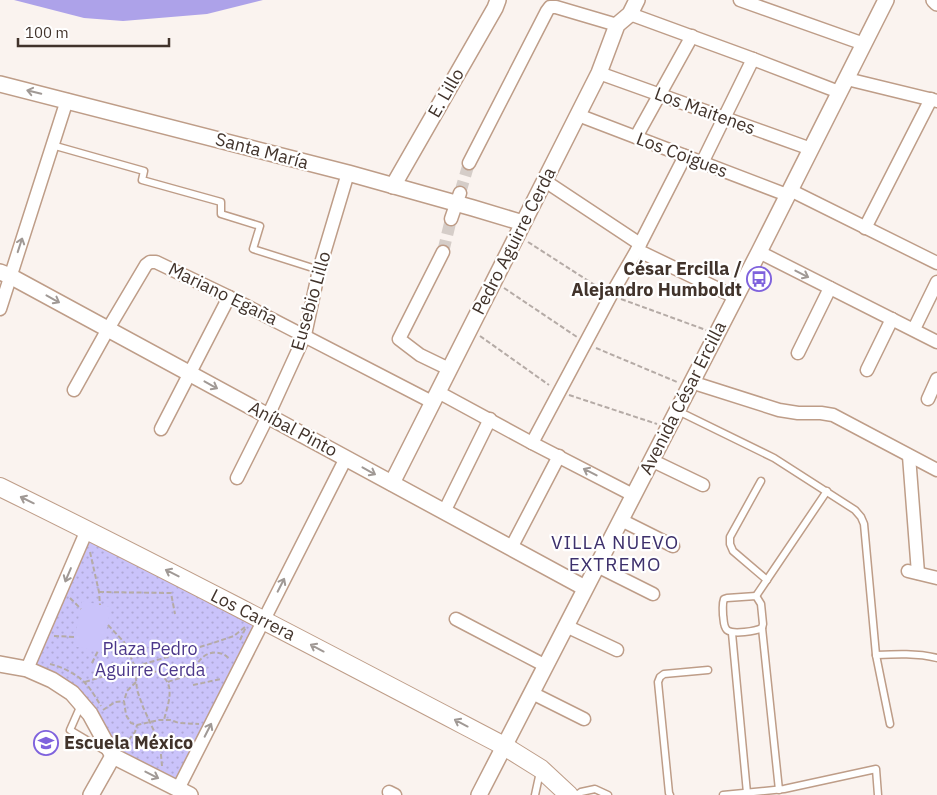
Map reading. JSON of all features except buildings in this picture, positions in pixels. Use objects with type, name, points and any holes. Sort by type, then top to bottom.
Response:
[{"type":"main road","name":"Los Carrera","points":[[0,486],[88,538],[504,746],[541,769],[569,795]]},
{"type":"street","name":"E. Lillo","points":[[393,186],[498,0]]},
{"type":"street","name":"Pedro Aguirre Cerda","points":[[392,483],[578,116],[599,73],[617,25],[630,14],[637,0]]},
{"type":"street","points":[[740,0],[864,44]]},
{"type":"street","name":"Avenida César Ercilla","points":[[479,795],[759,252],[886,0]]},
{"type":"street","points":[[470,163],[550,7],[556,7],[617,25]]},
{"type":"street","points":[[630,14],[753,59],[843,86],[934,100],[865,228]]},
{"type":"street","points":[[636,138],[692,36]]},
{"type":"street","points":[[702,163],[753,59]]},
{"type":"street","name":"Los Maitenes","points":[[599,73],[810,149]]},
{"type":"street","name":"Santa María","points":[[0,84],[393,186],[459,198],[523,223]]},
{"type":"street","points":[[0,309],[5,274],[67,100]]},
{"type":"street","name":"Los Coigues","points":[[578,116],[788,193],[936,261]]},
{"type":"street","points":[[532,443],[611,295],[639,247],[685,156]]},
{"type":"street","name":"Eusebio Lillo","points":[[237,478],[305,335],[319,270],[348,173]]},
{"type":"street","points":[[545,181],[639,247],[735,297]]},
{"type":"street","points":[[451,220],[459,198]]},
{"type":"street","points":[[443,252],[399,339],[420,355],[449,369]]},
{"type":"street","points":[[759,252],[937,342]]},
{"type":"street","name":"Mariano Egaña","points":[[108,329],[146,265],[150,262],[156,262],[435,397],[490,419],[633,495]]},
{"type":"street","name":"Aníbal Pinto","points":[[5,274],[585,588]]},
{"type":"street","points":[[914,329],[937,282]]},
{"type":"street","points":[[798,353],[830,288]]},
{"type":"street","points":[[161,429],[229,297]]},
{"type":"street","points":[[867,370],[892,319]]},
{"type":"street","points":[[74,390],[108,329]]},
{"type":"street","points":[[928,399],[937,379]]},
{"type":"street","points":[[691,382],[779,410],[833,415],[937,470]]},
{"type":"street","points":[[444,512],[490,419]]},
{"type":"street","points":[[511,548],[559,456]]},
{"type":"street","points":[[909,456],[913,572],[937,578]]},
{"type":"street","points":[[0,664],[27,669],[52,680],[72,693],[119,751],[184,792],[255,623],[346,458]]},
{"type":"street","points":[[651,460],[703,485]]},
{"type":"street","points":[[621,520],[673,546]]},
{"type":"street","points":[[27,669],[88,538]]},
{"type":"street","points":[[597,566],[653,594]]},
{"type":"street","points":[[456,619],[546,666]]},
{"type":"street","points":[[566,626],[617,650]]},
{"type":"street","points":[[532,693],[584,719]]},
{"type":"street","points":[[91,795],[119,751]]},
{"type":"lane","points":[[52,145],[144,171],[142,180],[221,202],[221,214],[260,226],[253,249],[319,270]]},
{"type":"lane","points":[[677,411],[774,458],[827,491],[855,510],[861,517],[864,524],[876,655],[890,724]]},
{"type":"lane","points":[[761,481],[730,537],[730,544],[733,551],[767,580]]},
{"type":"lane","points":[[756,596],[827,491]]},
{"type":"lane","points":[[756,596],[761,604],[762,628],[782,789]]},
{"type":"lane","points":[[756,596],[724,599],[722,603],[724,626],[732,633],[762,628]]},
{"type":"lane","points":[[732,633],[746,794]]},
{"type":"lane","points":[[876,655],[903,654],[937,658]]},
{"type":"lane","points":[[670,795],[658,682],[664,674],[708,670]]},
{"type":"lane","points":[[82,704],[70,730],[119,751]]},
{"type":"lane","points":[[535,795],[541,769]]},
{"type":"lane","points":[[724,795],[782,789],[876,769],[878,795]]},
{"type":"lane","points":[[577,795],[595,789],[608,795]]},
{"type":"lane","points":[[782,789],[792,795]]},
{"type":"path","points":[[88,538],[100,605]]},
{"type":"path","points":[[99,592],[171,593],[176,590]]},
{"type":"path","points":[[171,593],[174,614]]},
{"type":"path","points":[[69,596],[81,609]]},
{"type":"path","points":[[85,682],[234,636],[255,623]]},
{"type":"path","points":[[108,625],[124,642],[130,653],[135,667],[137,690],[160,744],[162,771]]},
{"type":"path","points":[[52,636],[75,637]]},
{"type":"path","points":[[92,663],[98,651]]},
{"type":"path","points":[[168,682],[191,673],[202,657],[210,653],[219,652],[230,660]]},
{"type":"path","points":[[146,663],[151,670],[163,676],[168,682],[170,690],[164,720]]},
{"type":"path","points":[[193,685],[221,679]]},
{"type":"path","points":[[137,681],[127,691],[124,701],[126,714],[131,723],[137,725],[164,720],[199,724]]},
{"type":"path","points":[[103,710],[115,702],[124,701]]},
{"type":"path","points":[[119,751],[135,732],[137,725]]},
{"type":"green space","name":"Plaza Pedro Aguirre Cerda","points":[[89,540],[255,625],[173,784],[117,754],[93,712],[34,668]]},
{"type":"green space","points":[[82,601],[111,607],[102,652],[73,646]]},
{"type":"shaded area","points":[[14,0],[263,0],[207,14],[123,21],[84,18]]},
{"type":"tunnel","points":[[460,193],[469,163]]},
{"type":"tunnel","points":[[443,252],[451,219]]},
{"type":"place","name":"César Ercilla / Alejandro Humboldt","points":[[759,279]]},
{"type":"place","name":"Escuela México","points":[[46,743]]},
{"type":"district","name":"VILLA NUEVO EXTREMO","points":[[615,553]]}]
